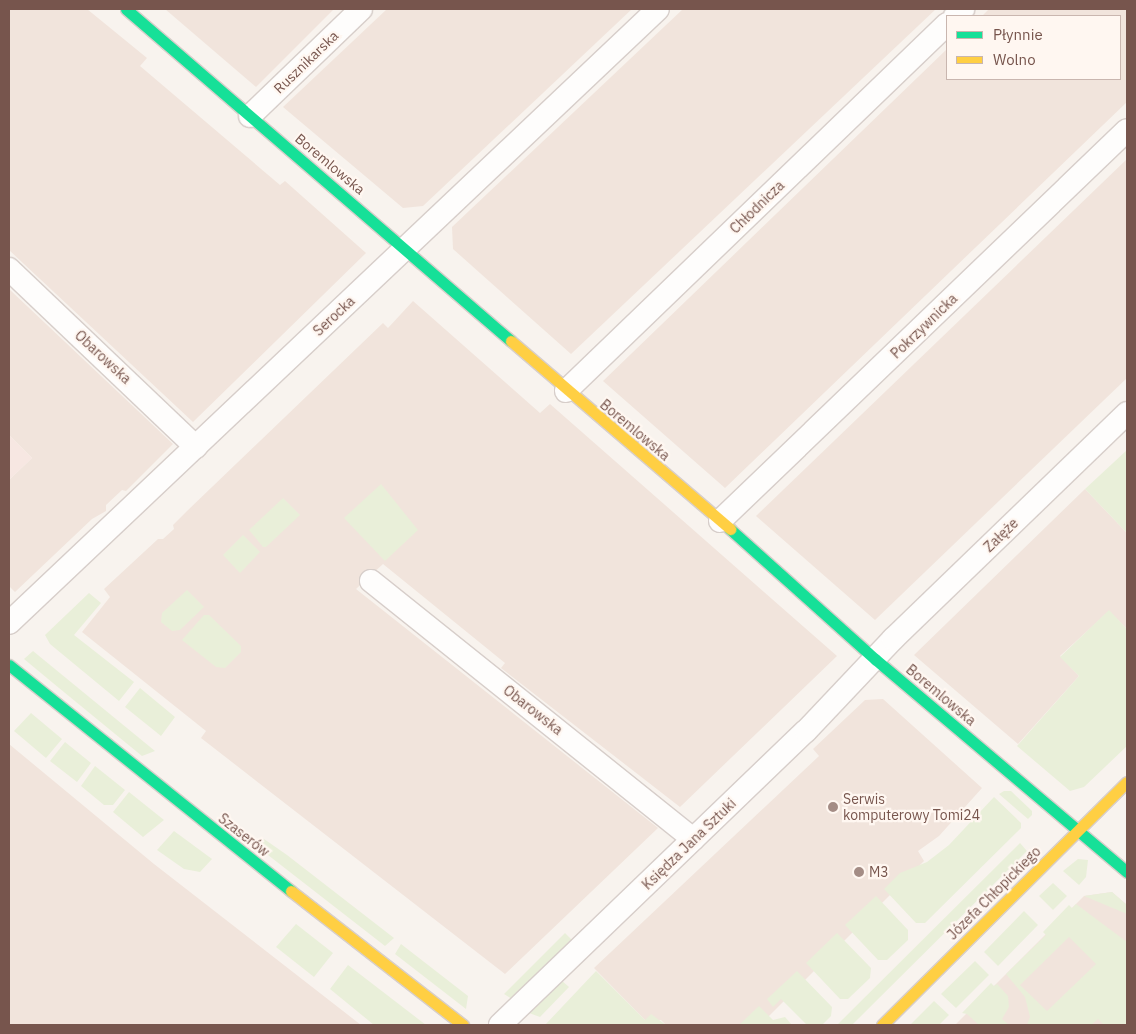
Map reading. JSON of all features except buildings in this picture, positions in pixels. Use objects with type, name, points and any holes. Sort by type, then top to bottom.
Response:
[{"type":"street","name":"Boremlowska","points":[[126,9],[405,248],[566,391],[720,521],[875,659],[1127,872]]},
{"type":"street","name":"Rusznikarska","points":[[250,116],[361,9]]},
{"type":"street","name":"Serocka","points":[[9,623],[658,9]]},
{"type":"street","name":"Chłodnicza","points":[[566,391],[946,25]]},
{"type":"street","name":"Pokrzywnicka","points":[[720,521],[1127,130]]},
{"type":"street","name":"Obarowska","points":[[9,269],[196,447]]},
{"type":"street","name":"Załęże","points":[[875,659],[1127,413]]},
{"type":"street","name":"Obarowska","points":[[371,582],[694,839]]},
{"type":"street","name":"Księdza Jana Sztuki","points":[[500,1025],[694,839],[875,659]]},
{"type":"street","name":"Szaserów","points":[[9,665],[133,767],[463,1025]]},
{"type":"street","name":"Józefa Chłopickiego","points":[[882,1025],[1127,782]]},
{"type":"shaded area","points":[[9,9],[87,9],[147,58],[140,66],[280,185],[285,181],[366,253],[193,422],[9,250]]},
{"type":"shaded area","points":[[165,9],[334,9],[256,87]]},
{"type":"shaded area","points":[[387,9],[632,9],[423,206],[403,208],[283,107]]},
{"type":"shaded area","points":[[683,9],[936,9],[571,354],[453,249],[452,227]]},
{"type":"shaded area","points":[[989,9],[1127,9],[1127,102],[725,488],[603,381],[946,50],[946,80],[1121,80],[1121,15],[983,15]]},
{"type":"shaded area","points":[[1127,159],[1127,378],[875,620],[756,516]]},
{"type":"shaded area","points":[[9,289],[173,444],[126,491],[122,490],[106,505],[106,511],[92,519],[15,592],[9,586],[9,480],[32,458],[9,435]]},
{"type":"shaded area","points":[[413,301],[540,413],[550,404],[837,656],[680,807],[501,668],[505,663],[383,564],[356,589],[658,828],[505,974],[201,738],[206,731],[82,632],[110,597],[104,589],[158,539],[163,539],[174,529],[173,525],[187,511],[383,323],[388,328]]},
{"type":"shaded area","points":[[9,435],[32,458],[9,480]]},
{"type":"shaded area","points":[[1085,489],[1127,533],[1127,629],[1109,611],[1060,656],[1079,676],[1018,744],[914,655]]},
{"type":"shaded area","points":[[883,699],[982,788],[939,836],[918,851],[924,861],[760,1025],[666,1025],[661,1020],[645,1020],[594,968],[819,756],[813,749],[865,700]]},
{"type":"shaded area","points":[[9,744],[154,864],[361,1025],[9,1025]]},
{"type":"shaded area","points":[[1112,892],[1127,905],[1127,1025],[955,1025],[1084,896]]},
{"type":"green space","points":[[1127,450],[1127,533],[1085,489]]},
{"type":"green space","points":[[381,484],[418,530],[385,561],[344,518]]},
{"type":"green space","points":[[283,498],[300,515],[266,547],[263,547],[249,530]]},
{"type":"green space","points":[[243,535],[260,552],[240,573],[223,555]]},
{"type":"green space","points":[[187,590],[204,607],[180,630],[172,631],[161,622],[162,613]]},
{"type":"green space","points":[[89,593],[101,603],[74,635],[134,682],[119,701],[50,644],[45,635]]},
{"type":"green space","points":[[1109,610],[1127,629],[1127,746],[1084,787],[1070,791],[1017,746],[1079,676],[1060,657]]},
{"type":"green space","points":[[204,615],[209,615],[241,646],[241,652],[225,668],[216,667],[182,640]]},
{"type":"green space","points":[[33,651],[155,751],[142,756],[59,688],[24,659]]},
{"type":"green space","points":[[140,688],[175,717],[161,736],[125,707]]},
{"type":"green space","points":[[31,713],[62,739],[46,758],[14,731]]},
{"type":"green space","points":[[65,742],[91,763],[77,782],[50,761]]},
{"type":"green space","points":[[95,766],[125,790],[113,805],[104,805],[81,786]]},
{"type":"green space","points":[[1004,791],[1011,791],[1032,811],[1032,815],[1028,819],[999,794]]},
{"type":"green space","points":[[129,792],[164,820],[143,837],[113,812]]},
{"type":"green space","points":[[994,797],[1021,823],[1021,828],[925,923],[916,923],[884,889],[900,873],[927,862],[949,845]]},
{"type":"green space","points":[[174,831],[212,859],[200,872],[184,869],[157,850]]},
{"type":"green space","points":[[264,839],[394,938],[385,946],[259,848]]},
{"type":"green space","points":[[1020,843],[1027,851],[852,1025],[837,1025]]},
{"type":"green space","points":[[1078,859],[1088,860],[1086,877],[1079,885],[1063,871]]},
{"type":"green space","points":[[1053,883],[1067,896],[1053,910],[1039,896]]},
{"type":"green space","points":[[1112,892],[1127,905],[1127,914],[1084,896]]},
{"type":"green space","points":[[876,896],[908,930],[908,940],[887,960],[878,960],[845,925]]},
{"type":"green space","points":[[1076,904],[1127,942],[1127,1025],[1104,1025],[1098,1019],[1091,1025],[1027,1025],[1030,1017],[1025,997],[1006,974],[1046,935],[1043,932],[1069,905],[1072,908]],"holes":[[[1069,937],[1096,964],[1047,1011],[1020,985]]]},
{"type":"green space","points":[[1024,911],[1038,925],[998,966],[984,952]]},
{"type":"green space","points":[[296,924],[333,953],[314,977],[276,947]]},
{"type":"green space","points":[[565,933],[572,940],[512,999],[504,994]]},
{"type":"green space","points":[[837,933],[871,968],[870,978],[848,999],[840,999],[806,963]]},
{"type":"green space","points":[[401,944],[468,996],[466,1009],[395,954]]},
{"type":"green space","points":[[975,961],[989,975],[956,1008],[941,994]]},
{"type":"green space","points":[[348,965],[426,1025],[374,1025],[330,989]]},
{"type":"green space","points":[[596,971],[645,1020],[651,1014],[666,1025],[545,1025]]},
{"type":"green space","points":[[797,971],[832,1007],[831,1016],[822,1025],[807,1025],[781,999],[773,1007],[767,999]]},
{"type":"green space","points":[[561,980],[569,987],[540,1017],[529,1013]]},
{"type":"green space","points":[[991,983],[994,986],[997,984],[1008,996],[1009,1007],[1002,1019],[1009,1025],[979,1025],[967,1014],[962,1013]]},
{"type":"green space","points":[[934,1001],[949,1015],[939,1025],[910,1025]]},
{"type":"green space","points":[[759,1006],[773,1020],[785,1017],[792,1025],[739,1025]]},
{"type":"traffic: fast","points":[[126,9],[511,341]]},
{"type":"traffic: fast","points":[[730,529],[875,659],[1127,872]]},
{"type":"traffic: fast","points":[[9,665],[291,891]]},
{"type":"traffic: slow","points":[[511,341],[730,529]]},
{"type":"traffic: slow","points":[[882,1025],[1127,782]]},
{"type":"traffic: slow","points":[[291,891],[463,1025]]},
{"type":"place","name":"Serwis komputerowy Tomi24","points":[[833,807]]},
{"type":"place","name":"M3","points":[[859,872]]}]
